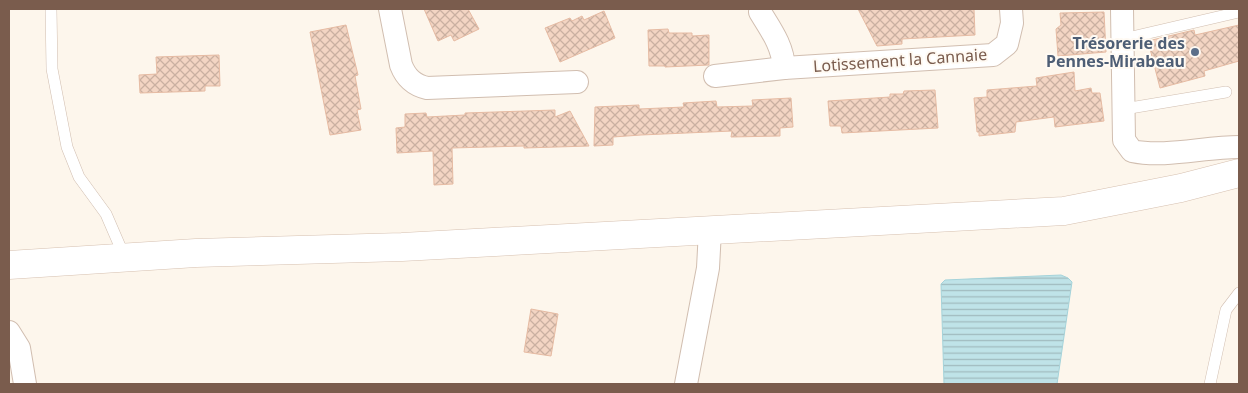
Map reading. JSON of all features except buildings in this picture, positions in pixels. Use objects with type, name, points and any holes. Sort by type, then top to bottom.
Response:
[{"type":"main road","points":[[9,265],[196,253],[402,247],[1064,211],[1181,188],[1239,173]]},
{"type":"street","points":[[390,9],[401,66],[404,74],[418,86],[427,88],[577,82]]},
{"type":"street","name":"Lotissement la Cannaie","points":[[715,76],[784,68],[993,55],[1007,44],[1012,22],[1011,9]]},
{"type":"street","points":[[1122,9],[1124,140],[1132,151],[1146,154],[1239,147]]},
{"type":"street","points":[[760,12],[781,47],[784,57],[784,68]]},
{"type":"street","points":[[686,384],[708,268],[710,230]]},
{"type":"street","points":[[9,332],[19,348],[25,384]]},
{"type":"lane","points":[[51,9],[52,69],[67,147],[79,177],[106,214],[125,258]]},
{"type":"lane","points":[[1123,39],[1239,12]]},
{"type":"lane","points":[[1124,109],[1226,92]]},
{"type":"lane","points":[[1210,384],[1226,310],[1239,293]]},
{"type":"water","points":[[1061,275],[1072,282],[1057,384],[944,384],[941,284],[945,280]]},
{"type":"place","name":"Trésorerie des Pennes-Mirabeau","points":[[1195,52]]}]
